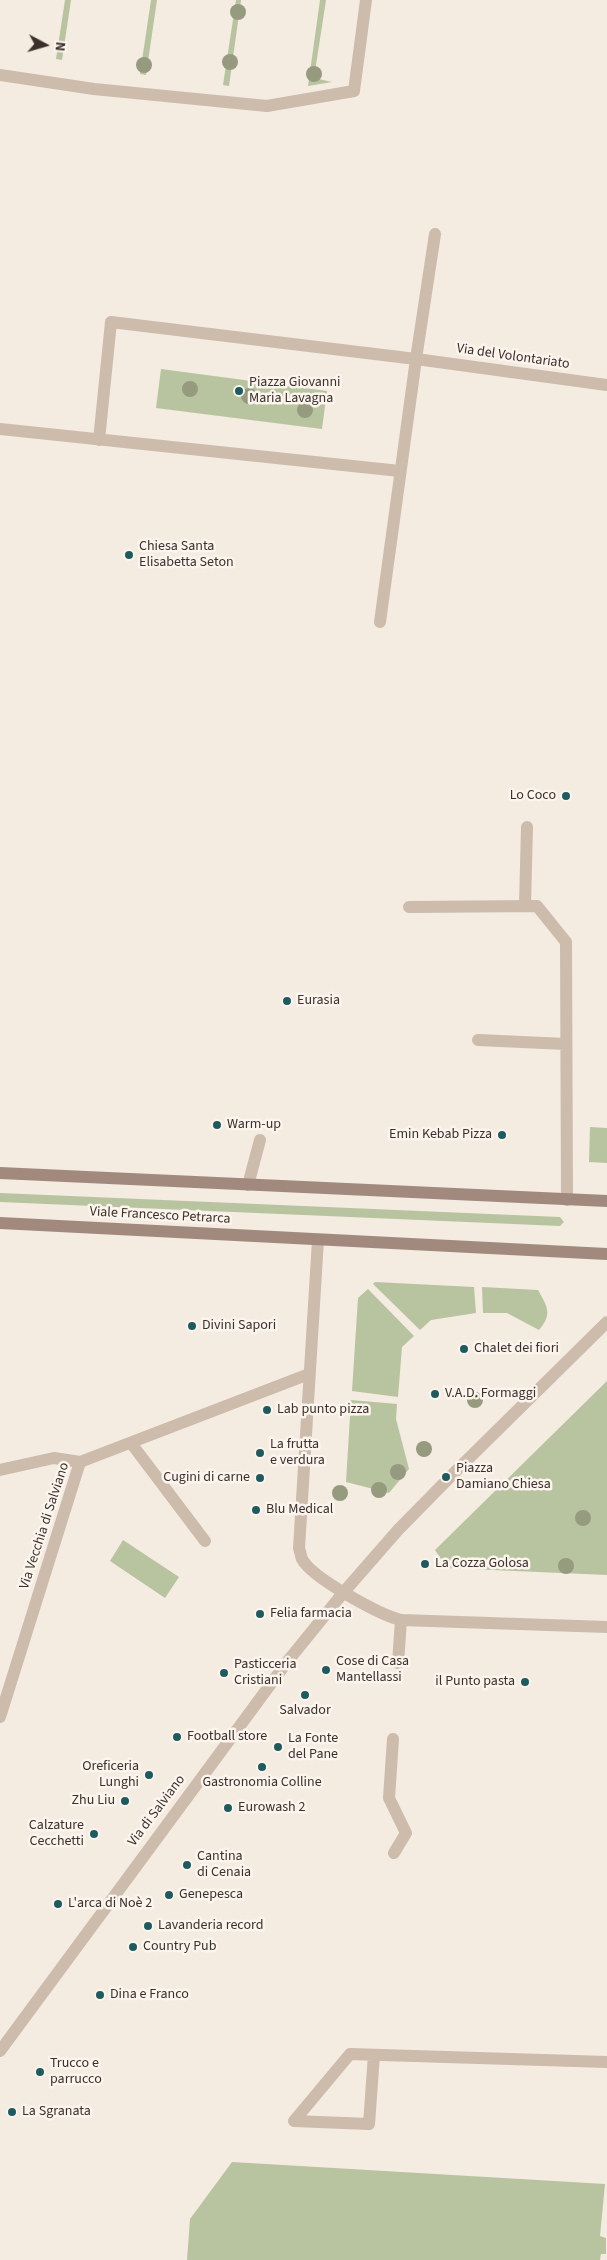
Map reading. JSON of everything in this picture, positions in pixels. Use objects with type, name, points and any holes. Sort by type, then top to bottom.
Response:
[{"type":"main road","points":[[0,1173],[607,1201]]},
{"type":"main road","name":"Viale Francesco Petrarca","points":[[0,1223],[318,1240]]},
{"type":"main road","points":[[318,1240],[607,1254]]},
{"type":"street","points":[[0,75],[94,89],[267,106],[354,91],[366,0]]},
{"type":"street","points":[[380,622],[435,234]]},
{"type":"street","points":[[99,440],[111,322],[416,359]]},
{"type":"street","name":"Via del Volontariato","points":[[416,359],[607,385]]},
{"type":"street","points":[[0,429],[400,471]]},
{"type":"street","points":[[525,906],[527,827]]},
{"type":"street","points":[[410,907],[537,906],[566,942],[567,1200]]},
{"type":"street","points":[[478,1040],[566,1044]]},
{"type":"street","points":[[248,1185],[260,1140]]},
{"type":"street","points":[[318,1240],[299,1548],[302,1560],[343,1592],[386,1617],[401,1620],[607,1627]]},
{"type":"street","points":[[343,1592],[398,1530],[607,1322]]},
{"type":"street","name":"Via Vecchia di Salviano","points":[[0,1717],[80,1462],[309,1374]]},
{"type":"street","points":[[131,1443],[205,1541]]},
{"type":"street","points":[[0,1470],[54,1458],[80,1462]]},
{"type":"street","name":"Via di Salviano","points":[[0,2051],[275,1677],[343,1592]]},
{"type":"street","points":[[398,1662],[401,1620]]},
{"type":"street","points":[[392,1739],[389,1798],[406,1832],[394,1853]]},
{"type":"street","points":[[374,2055],[369,2124],[294,2121],[350,2054],[607,2062]]},
{"type":"green space","points":[[65,0],[71,0],[62,60],[56,59]]},
{"type":"green space","points":[[151,0],[157,0],[146,75],[140,74]]},
{"type":"green space","points":[[236,0],[241,0],[229,86],[223,85]]},
{"type":"green space","points":[[320,0],[326,0],[314,78],[332,82],[308,86]]},
{"type":"green space","points":[[161,369],[327,391],[322,429],[156,408]]},
{"type":"green space","points":[[590,1127],[607,1128],[607,1163],[589,1162]]},
{"type":"green space","points":[[0,1193],[560,1217],[564,1222],[560,1226],[0,1202]]},
{"type":"green space","points":[[375,1282],[474,1287],[476,1313],[431,1320],[420,1330],[373,1284]]},
{"type":"green space","points":[[482,1287],[538,1290],[546,1305],[546,1319],[539,1330],[507,1313],[483,1313]]},
{"type":"green space","points":[[368,1289],[414,1336],[402,1347],[398,1397],[352,1391],[358,1298]]},
{"type":"green space","points":[[607,1381],[607,1575],[447,1568],[435,1550]]},
{"type":"green space","points":[[351,1400],[397,1404],[396,1419],[409,1469],[389,1493],[346,1482]]},
{"type":"green space","points":[[123,1540],[179,1577],[165,1598],[110,1561]]},
{"type":"green space","points":[[232,2162],[605,2184],[600,2236],[606,2238],[606,2254],[601,2254],[600,2260],[187,2260],[190,2219]]},
{"type":"place","name":"Piazza Giovanni Maria Lavagna","points":[[239,391]]},
{"type":"place","name":"Chiesa Santa Elisabetta Seton","points":[[129,555]]},
{"type":"place","name":"Lo Coco","points":[[566,796]]},
{"type":"place","name":"Eurasia","points":[[287,1001]]},
{"type":"place","name":"Warm-up","points":[[217,1125]]},
{"type":"place","name":"Emin Kebab Pizza","points":[[502,1135]]},
{"type":"place","name":"Divini Sapori","points":[[192,1326]]},
{"type":"place","name":"Chalet dei fiori","points":[[464,1349]]},
{"type":"place","name":"V.A.D. Formaggi","points":[[435,1394]]},
{"type":"place","name":"Lab punto pizza","points":[[267,1410]]},
{"type":"place","name":"La frutta e verdura","points":[[260,1453]]},
{"type":"place","name":"Piazza Damiano Chiesa","points":[[446,1477]]},
{"type":"place","name":"Cugini di carne","points":[[260,1478]]},
{"type":"place","name":"Blu Medical","points":[[256,1510]]},
{"type":"place","name":"La Cozza Golosa","points":[[425,1564]]},
{"type":"place","name":"Felia farmacia","points":[[260,1614]]},
{"type":"place","name":"Cose di Casa Mantellassi","points":[[326,1670]]},
{"type":"place","name":"Pasticceria Cristiani","points":[[224,1673]]},
{"type":"place","name":"il Punto pasta","points":[[525,1682]]},
{"type":"place","name":"Salvador","points":[[305,1695]]},
{"type":"place","name":"Football store","points":[[177,1737]]},
{"type":"place","name":"La Fonte del Pane","points":[[278,1747]]},
{"type":"place","name":"Gastronomia Colline","points":[[262,1767]]},
{"type":"place","name":"Oreficeria Lunghi","points":[[149,1775]]},
{"type":"place","name":"Zhu Liu","points":[[125,1801]]},
{"type":"place","name":"Eurowash 2","points":[[228,1808]]},
{"type":"place","name":"Calzature Cecchetti","points":[[94,1834]]},
{"type":"place","name":"Cantina di Cenaia","points":[[187,1865]]},
{"type":"place","name":"Genepesca","points":[[169,1895]]},
{"type":"place","name":"L'arca di Noè 2","points":[[58,1904]]},
{"type":"place","name":"Lavanderia record","points":[[148,1926]]},
{"type":"place","name":"Country Pub","points":[[133,1947]]},
{"type":"place","name":"Dina e Franco","points":[[100,1995]]},
{"type":"place","name":"Trucco e parrucco","points":[[40,2072]]},
{"type":"place","name":"La Sgranata","points":[[12,2112]]}]
